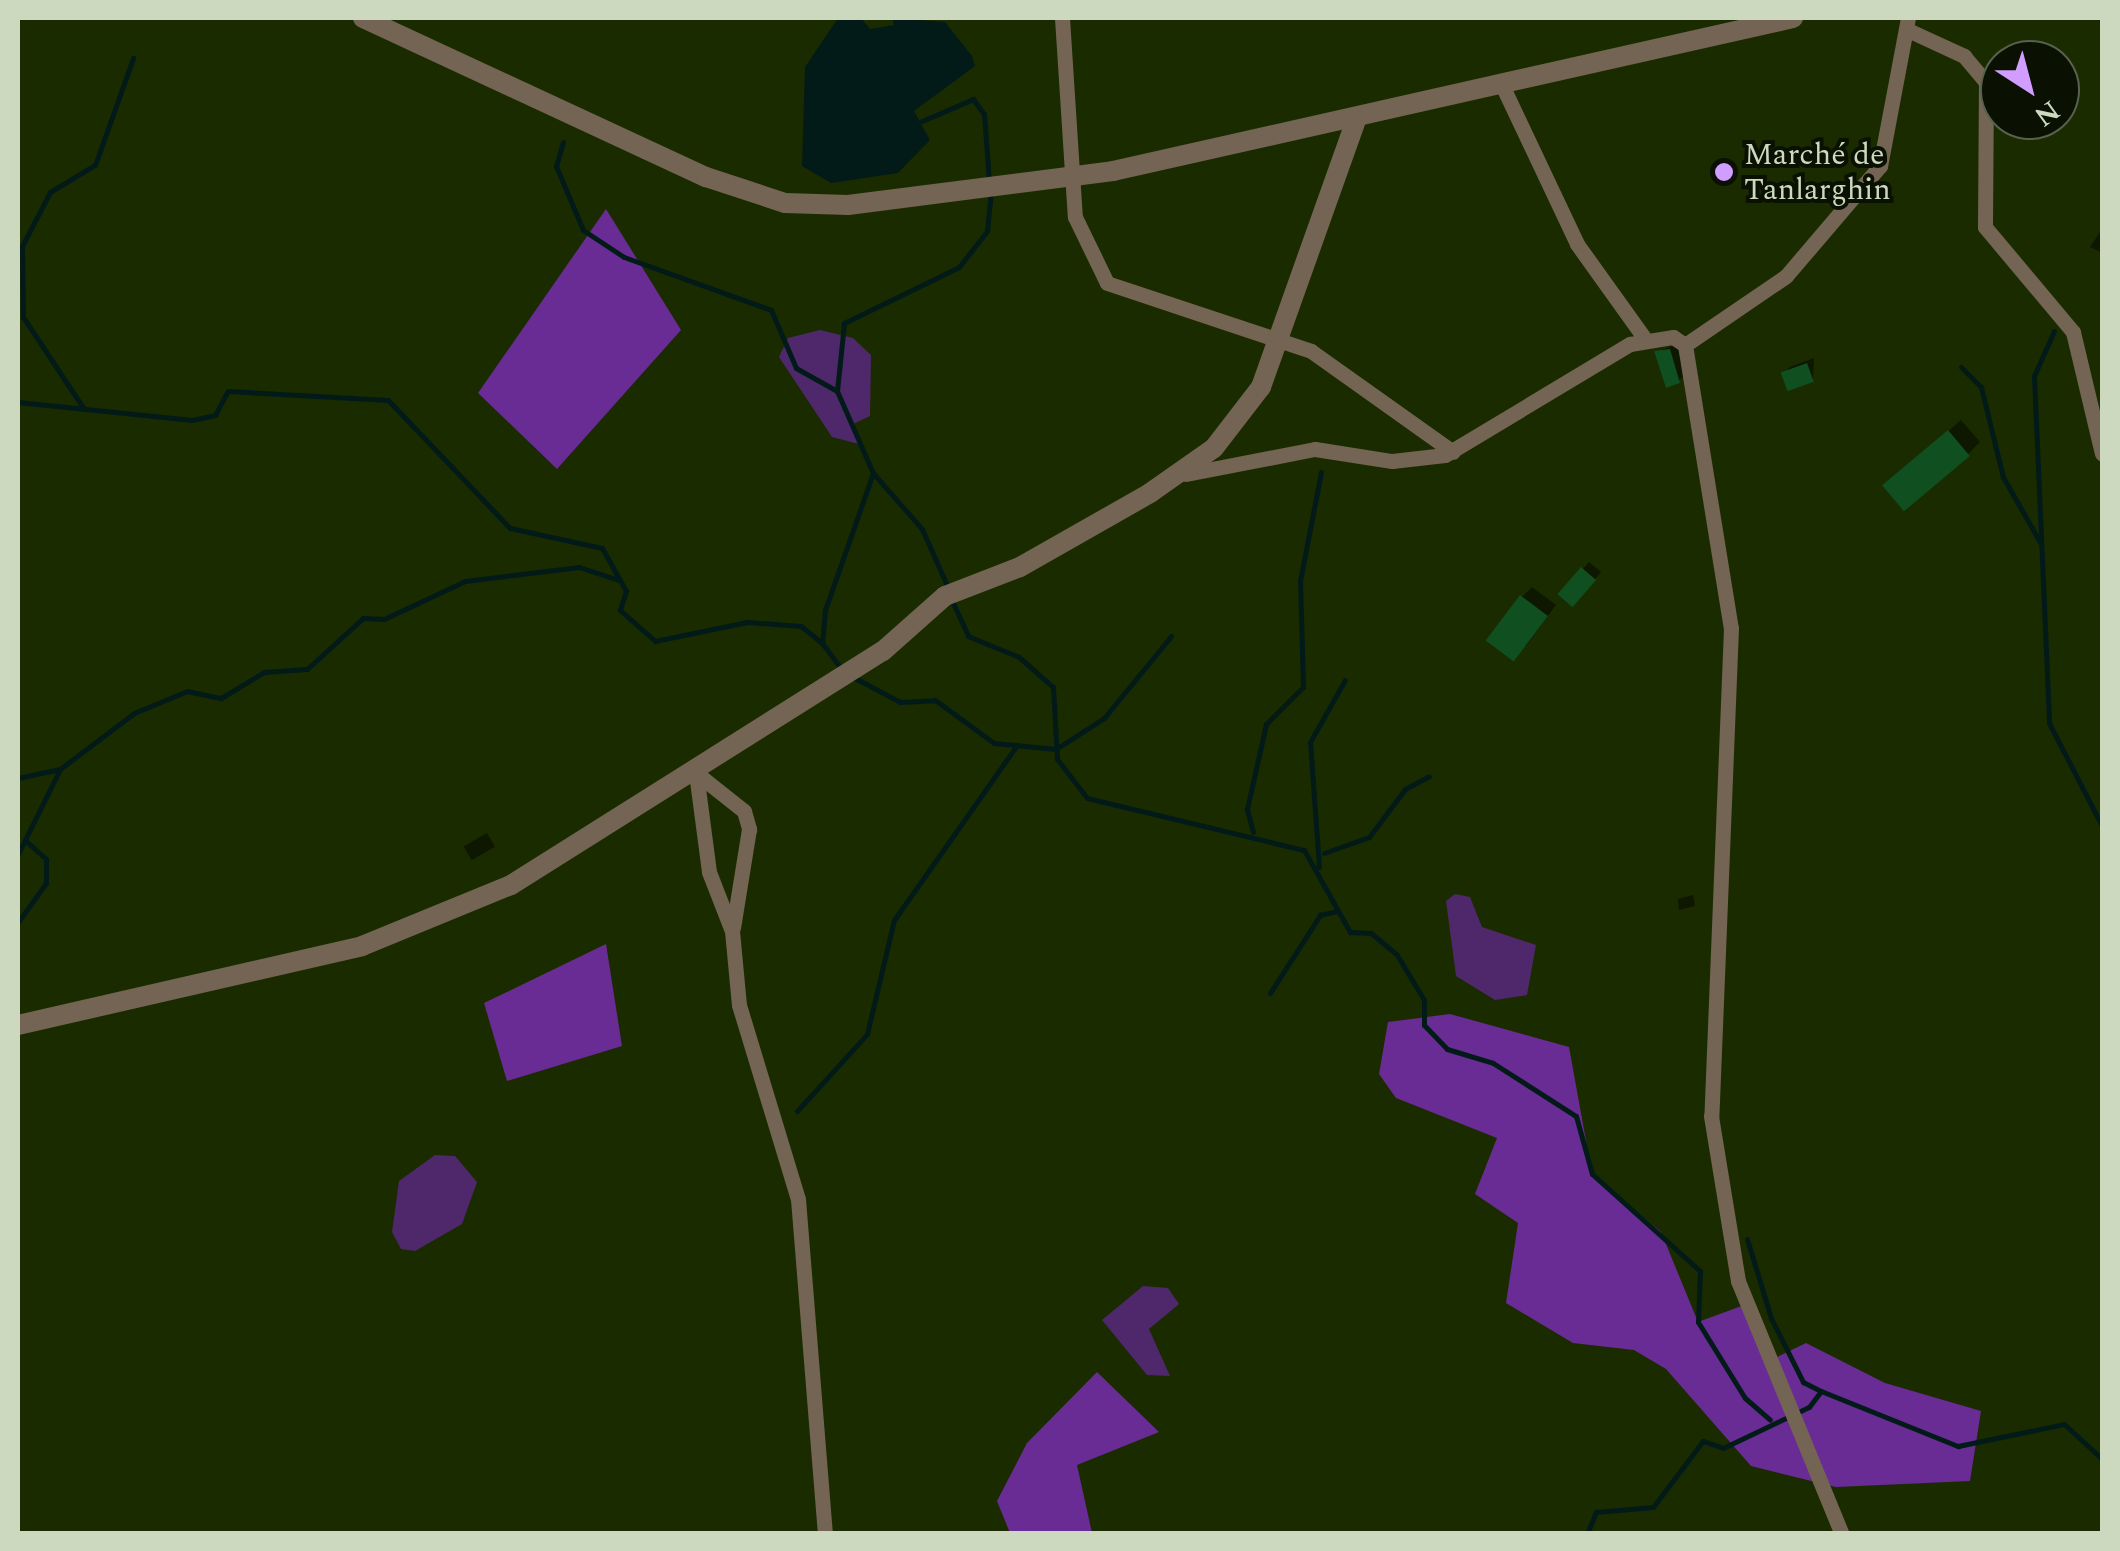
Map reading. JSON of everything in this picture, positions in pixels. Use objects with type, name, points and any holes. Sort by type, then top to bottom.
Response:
[{"type":"street","points":[[363,18],[706,177],[785,203],[870,204],[1077,178],[1356,120],[1793,18]]},
{"type":"street","points":[[1062,18],[1077,178],[1075,218],[1107,283],[1311,351],[1453,452]]},
{"type":"street","points":[[1172,477],[1315,450],[1392,461],[1453,452],[1645,340],[1684,345],[1786,276],[1880,166],[1892,77],[1909,24],[1964,56],[1986,82],[1985,227],[2073,332],[2102,454]]},
{"type":"street","points":[[1502,86],[1577,244],[1645,340]]},
{"type":"street","points":[[18,1025],[362,946],[512,884],[696,773],[883,652],[945,596],[1020,567],[1172,477],[1238,425],[1278,340],[1356,120]]},
{"type":"street","points":[[1684,345],[1731,628],[1711,1116],[1738,1281],[1842,1534]]},
{"type":"street","points":[[696,773],[709,872],[732,932]]},
{"type":"street","points":[[696,773],[744,811],[749,829],[732,932],[739,1005],[798,1198],[825,1534]]},
{"type":"shaded area","points":[[606,209],[681,330],[557,469],[478,393]]},
{"type":"shaded area","points":[[820,330],[853,338],[871,355],[870,416],[853,424],[863,445],[832,437],[779,357],[788,338]]},
{"type":"shaded area","points":[[1455,894],[1470,897],[1482,927],[1536,945],[1527,995],[1495,1000],[1456,976],[1446,901]]},
{"type":"shaded area","points":[[606,944],[622,1046],[507,1081],[484,1003]]},
{"type":"shaded area","points":[[1450,1014],[1569,1047],[1592,1174],[1661,1232],[1698,1322],[1747,1304],[1771,1360],[1806,1343],[1885,1383],[1981,1411],[1970,1481],[1836,1487],[1751,1466],[1666,1369],[1634,1350],[1573,1343],[1506,1303],[1518,1223],[1475,1194],[1497,1138],[1396,1098],[1379,1074],[1388,1022]]},
{"type":"shaded area","points":[[435,1155],[455,1156],[477,1182],[462,1224],[415,1251],[401,1249],[392,1232],[399,1181]]},
{"type":"shaded area","points":[[1143,1286],[1168,1288],[1179,1304],[1149,1329],[1170,1376],[1147,1375],[1102,1320]]},
{"type":"shaded area","points":[[1097,1372],[1159,1432],[1077,1465],[1092,1533],[1010,1533],[997,1501],[1027,1443]]},
{"type":"water","points":[[838,18],[861,18],[870,29],[894,25],[892,18],[945,22],[972,56],[975,66],[914,111],[930,140],[898,173],[831,183],[802,166],[805,67]]},
{"type":"building","points":[[1670,349],[1680,383],[1666,388],[1654,351]]},
{"type":"building","points":[[1807,363],[1814,382],[1788,391],[1781,373]]},
{"type":"building","points":[[1948,430],[1970,456],[1904,511],[1882,485]]},
{"type":"building","points":[[1581,567],[1596,580],[1572,607],[1557,594]]},
{"type":"building","points":[[1520,595],[1548,616],[1514,662],[1486,641]]},
{"type":"waterway","points":[[84,409],[23,317],[22,246],[50,192],[95,165],[133,58]]},
{"type":"waterway","points":[[922,121],[973,99],[984,114],[989,180]]},
{"type":"waterway","points":[[563,142],[556,166],[583,230],[624,257],[771,310],[796,368],[837,391],[873,473],[825,610],[822,643],[842,670]]},
{"type":"waterway","points":[[837,391],[844,323],[959,267],[987,231],[991,191]]},
{"type":"waterway","points":[[2054,331],[2034,376],[2049,723],[2102,826]]},
{"type":"waterway","points":[[1961,367],[1981,387],[2003,477],[2040,542]]},
{"type":"waterway","points":[[18,402],[192,420],[215,415],[228,391],[388,400],[510,528],[602,548],[626,591],[620,610],[655,641],[747,622],[801,626],[822,643]]},
{"type":"waterway","points":[[1253,832],[1247,809],[1266,724],[1303,687],[1300,581],[1321,472]]},
{"type":"waterway","points":[[873,473],[922,529],[949,590]]},
{"type":"waterway","points":[[18,778],[60,769],[134,713],[187,691],[221,698],[264,672],[307,669],[363,618],[384,619],[465,581],[579,567],[618,580]]},
{"type":"waterway","points":[[952,601],[968,636],[1019,657],[1053,687],[1057,759],[1087,798],[1304,850],[1350,932],[1371,933],[1397,955],[1424,1000],[1424,1025],[1447,1049],[1493,1063],[1576,1116],[1592,1174],[1700,1271],[1698,1322],[1745,1398],[1770,1420]]},
{"type":"waterway","points":[[851,676],[900,702],[935,700],[994,743],[1056,749],[1104,718],[1171,636]]},
{"type":"waterway","points":[[1319,867],[1310,742],[1345,680]]},
{"type":"waterway","points":[[797,1111],[867,1034],[894,920],[1017,745]]},
{"type":"waterway","points":[[18,854],[59,771]]},
{"type":"waterway","points":[[1324,853],[1369,837],[1405,789],[1429,776]]},
{"type":"waterway","points":[[18,922],[46,883],[46,859],[27,842]]},
{"type":"waterway","points":[[1270,993],[1320,915],[1337,911]]},
{"type":"waterway","points":[[1747,1239],[1771,1318],[1803,1382],[1821,1391]]},
{"type":"waterway","points":[[1587,1534],[1596,1512],[1653,1507],[1703,1441],[1723,1448],[1809,1407],[1821,1391],[1958,1446],[2064,1424],[2102,1459]]},
{"type":"place","name":"Marché de Tanlarghin","points":[[1724,172]]}]
